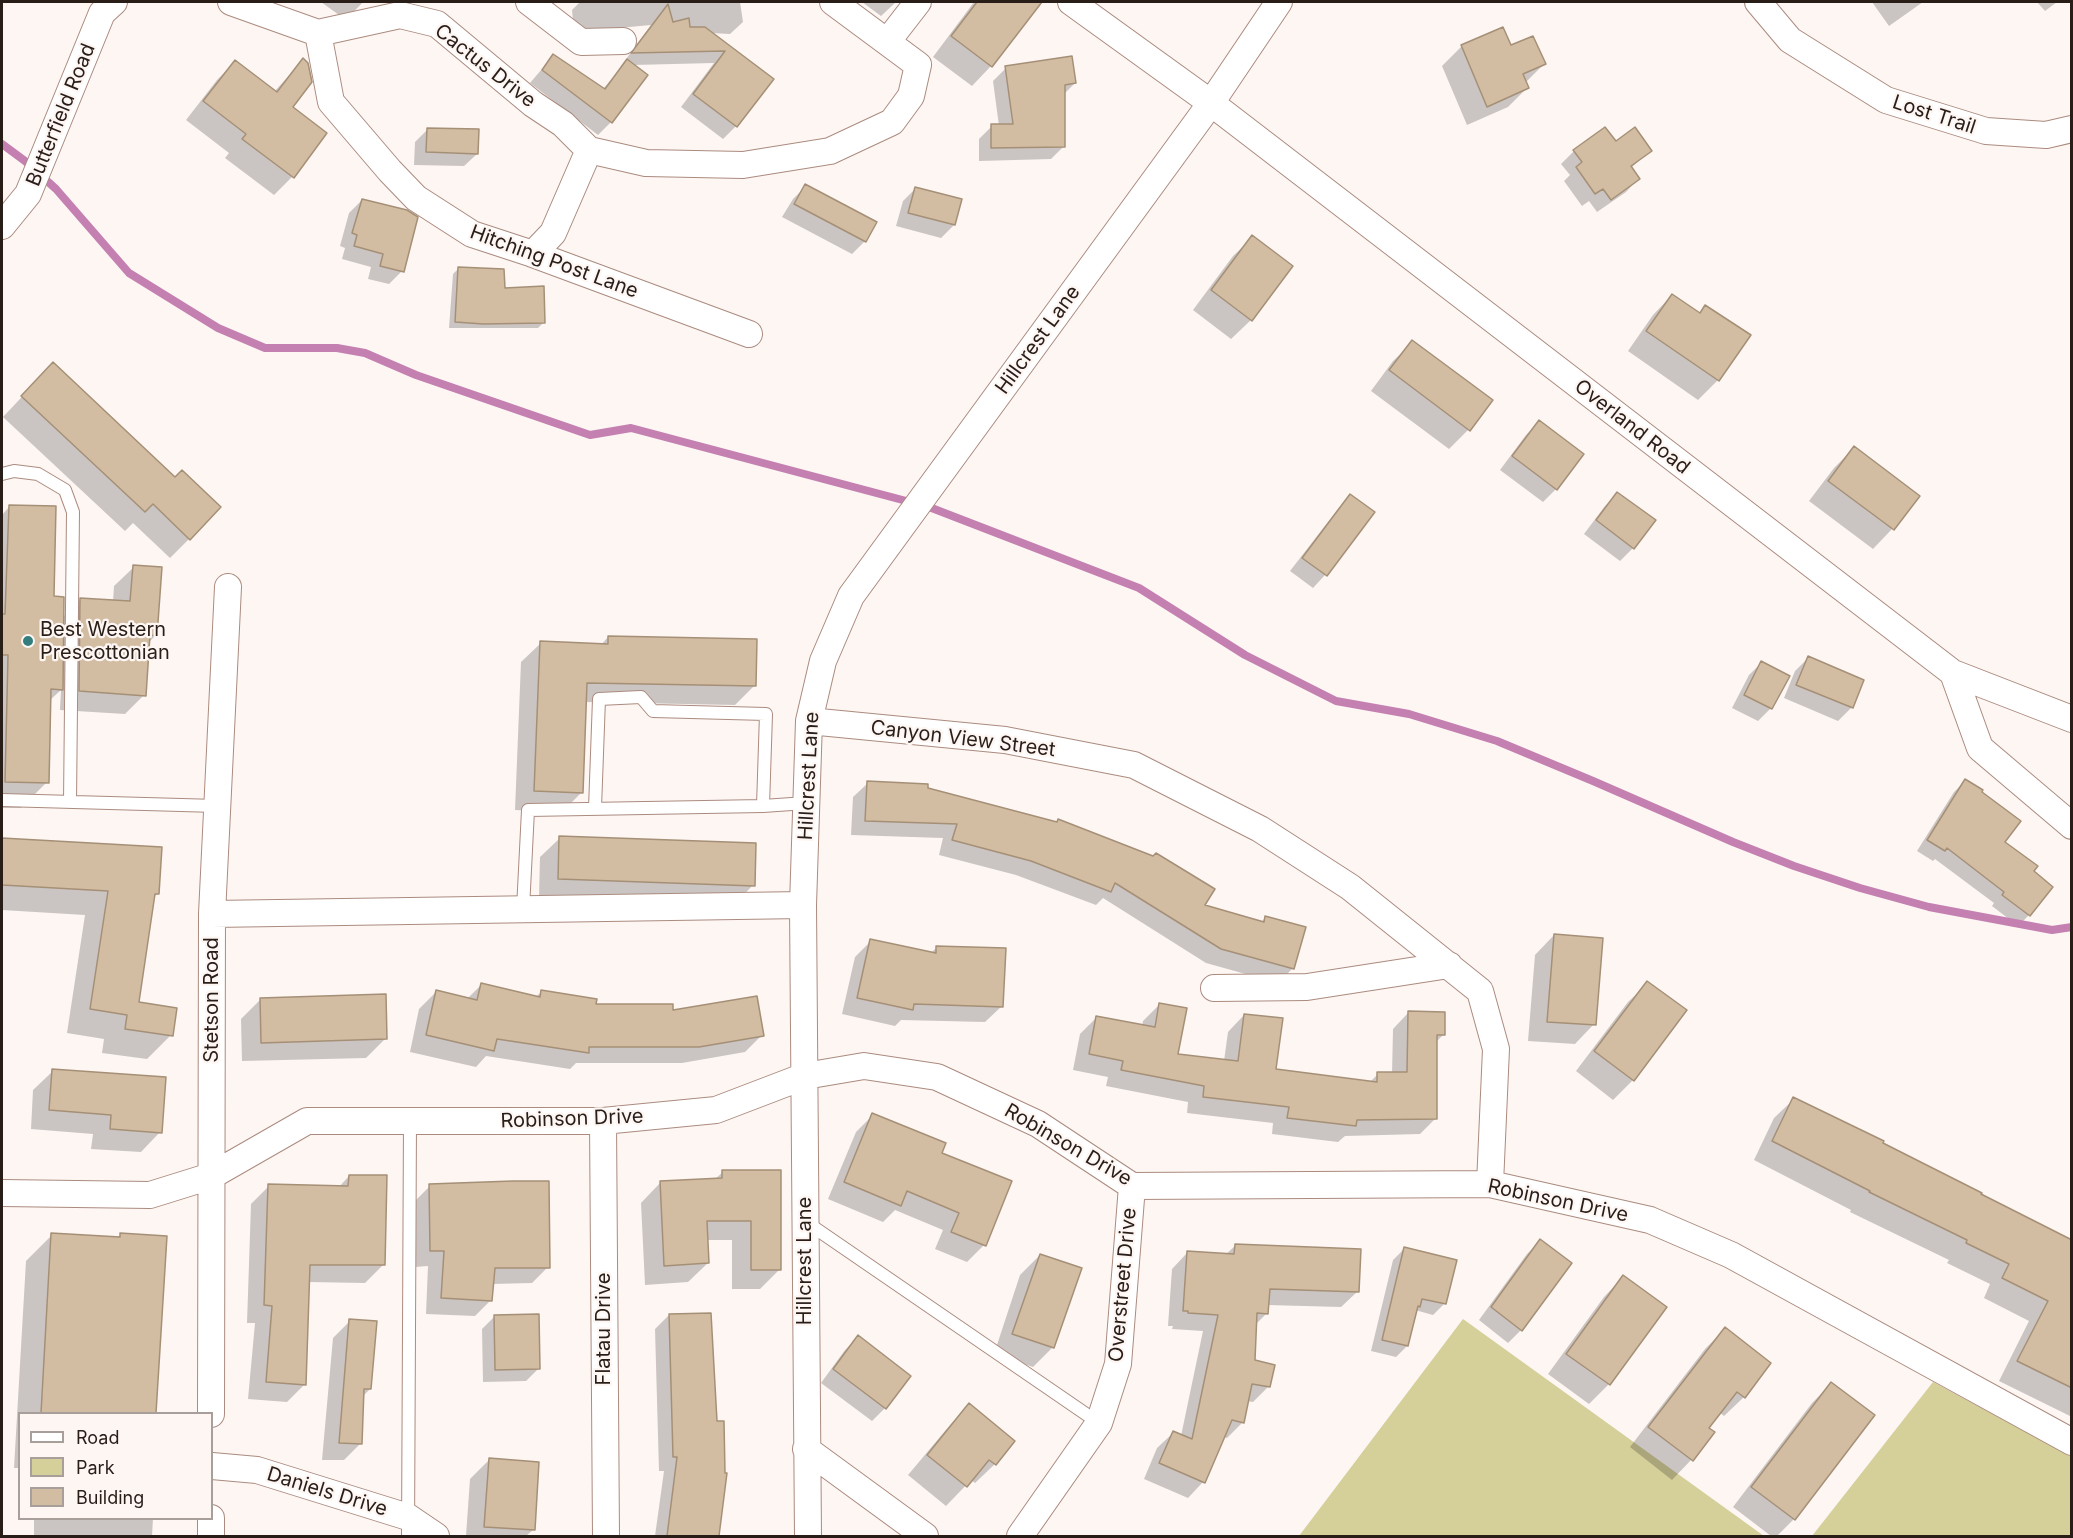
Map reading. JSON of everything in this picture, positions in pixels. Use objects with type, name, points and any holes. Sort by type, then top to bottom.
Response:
[{"type":"street","name":"Butterfield Road","points":[[2,226],[28,194],[102,13],[114,2]]},
{"type":"street","points":[[231,2],[318,33]]},
{"type":"street","points":[[529,2],[581,42],[623,41]]},
{"type":"street","points":[[533,254],[553,234],[589,150],[646,163],[743,165],[830,151],[892,122],[911,96],[918,65],[833,2]]},
{"type":"street","points":[[887,42],[918,2]]},
{"type":"street","points":[[1071,2],[1211,103],[1279,2]]},
{"type":"street","name":"Lost Trail","points":[[1758,2],[1790,40],[1886,100],[1986,131],[2046,135],[2072,129]]},
{"type":"street","name":"Cactus Drive","points":[[318,33],[400,15],[437,24],[533,104],[563,124],[589,150]]},
{"type":"street","name":"Hitching Post Lane","points":[[318,33],[331,102],[416,198],[471,234],[533,254],[749,334]]},
{"type":"street","name":"Overland Road","points":[[1211,103],[1953,673],[2072,718]]},
{"type":"street","name":"Hillcrest Lane","points":[[808,1536],[803,905],[809,721],[823,662],[851,596],[1211,103]]},
{"type":"street","name":"Stetson Road","points":[[211,1412],[213,914],[228,587]]},
{"type":"street","points":[[1953,673],[1980,748],[2072,826]]},
{"type":"street","name":"Canyon View Street","points":[[809,721],[1005,740],[1134,765],[1260,829],[1350,887],[1480,991],[1496,1049],[1490,1184]]},
{"type":"street","points":[[213,914],[803,905]]},
{"type":"street","points":[[1214,988],[1307,987],[1449,965]]},
{"type":"street","name":"Robinson Drive","points":[[2,1193],[150,1195],[211,1176],[307,1121],[603,1121],[716,1110],[804,1076],[864,1066],[937,1077],[1038,1124],[1132,1186],[1490,1184],[1650,1220],[1731,1255],[2072,1442]]},
{"type":"street","name":"Flatau Drive","points":[[603,1121],[606,1536]]},
{"type":"street","name":"Overstreet Drive","points":[[1020,1536],[1099,1423],[1118,1364],[1132,1186]]},
{"type":"street","points":[[806,1449],[925,1536]]},
{"type":"street","name":"Daniels Drive","points":[[213,1466],[257,1470],[436,1536]]},
{"type":"street","points":[[211,1520],[211,1536]]},
{"type":"lane","points":[[2,474],[14,471],[38,474],[65,490],[73,512],[70,802]]},
{"type":"lane","points":[[595,808],[599,699],[640,697],[653,711],[766,714],[763,806]]},
{"type":"lane","points":[[2,800],[217,806]]},
{"type":"lane","points":[[523,909],[528,810],[763,806],[806,803]]},
{"type":"lane","points":[[408,1527],[410,1121]]},
{"type":"lane","points":[[805,1221],[1099,1423]]},
{"type":"green space","points":[[1463,1319],[1764,1536],[1299,1536]]},
{"type":"green space","points":[[1933,1382],[2071,1456],[2071,1536],[1812,1536]]},
{"type":"building","points":[[977,2],[1042,2],[992,67],[951,36]]},
{"type":"building","points":[[668,4],[673,22],[689,18],[690,27],[705,27],[774,79],[737,127],[693,94],[725,51],[631,53]]},
{"type":"building","points":[[1503,27],[1511,45],[1533,36],[1546,64],[1523,74],[1529,88],[1487,107],[1461,45]]},
{"type":"building","points":[[553,54],[605,89],[627,59],[648,75],[612,123],[542,70]]},
{"type":"building","points":[[1072,56],[1076,83],[1065,85],[1065,147],[991,148],[991,124],[1013,124],[1005,66]]},
{"type":"building","points":[[303,58],[308,63],[312,82],[293,107],[327,133],[294,178],[242,139],[246,134],[203,101],[235,60],[277,92]]},
{"type":"building","points":[[1605,127],[1616,141],[1635,127],[1652,151],[1631,166],[1640,179],[1611,200],[1603,189],[1595,194],[1576,167],[1582,162],[1573,150]]},
{"type":"building","points":[[427,128],[479,129],[478,154],[426,152]]},
{"type":"building","points":[[805,184],[877,222],[866,242],[794,204]]},
{"type":"building","points":[[915,187],[962,199],[955,225],[908,213]]},
{"type":"building","points":[[362,199],[407,210],[418,217],[404,272],[380,266],[383,254],[354,246],[357,235],[352,233]]},
{"type":"building","points":[[1252,235],[1293,266],[1252,321],[1211,290]]},
{"type":"building","points":[[458,267],[504,269],[505,288],[544,286],[545,323],[455,322]]},
{"type":"building","points":[[1672,294],[1700,313],[1705,305],[1751,335],[1719,381],[1646,331]]},
{"type":"building","points":[[1412,340],[1493,400],[1470,431],[1389,370]]},
{"type":"building","points":[[53,362],[175,477],[182,470],[221,507],[190,540],[153,504],[145,512],[21,396]]},
{"type":"building","points":[[1539,420],[1584,454],[1557,490],[1512,456]]},
{"type":"building","points":[[1854,446],[1920,496],[1894,530],[1828,481]]},
{"type":"building","points":[[1617,492],[1656,520],[1634,549],[1596,520]]},
{"type":"building","points":[[1350,494],[1375,512],[1327,576],[1302,558]]},
{"type":"building","points":[[9,505],[56,506],[54,596],[64,597],[63,690],[51,689],[49,783],[5,782],[8,655],[2,655],[2,614],[5,614]]},
{"type":"building","points":[[133,565],[162,567],[157,636],[150,635],[146,696],[79,691],[80,598],[130,601]]},
{"type":"building","points":[[608,636],[757,639],[756,686],[587,683],[583,793],[534,791],[540,641],[608,644]]},
{"type":"building","points":[[1808,656],[1864,680],[1853,708],[1796,685]]},
{"type":"building","points":[[1761,661],[1790,676],[1772,709],[1744,695]]},
{"type":"building","points":[[1965,779],[1983,790],[1982,792],[2021,821],[2005,842],[2038,866],[2034,871],[2053,887],[2030,916],[2002,895],[2004,892],[1947,848],[1945,851],[1927,840]]},
{"type":"building","points":[[867,781],[928,784],[928,788],[1057,822],[1058,819],[1153,856],[1156,853],[1215,889],[1205,905],[1264,922],[1265,916],[1306,927],[1294,969],[1221,949],[1115,883],[1111,892],[1031,861],[952,840],[957,824],[865,821]]},
{"type":"building","points":[[559,836],[756,843],[755,886],[558,879]]},
{"type":"building","points":[[2,838],[162,847],[159,894],[155,894],[139,1002],[177,1008],[173,1036],[125,1029],[127,1015],[90,1009],[108,891],[2,885]]},
{"type":"building","points":[[1554,934],[1603,938],[1596,1025],[1547,1022]]},
{"type":"building","points":[[870,939],[936,953],[936,946],[1006,948],[1003,1007],[914,1004],[913,1010],[857,998]]},
{"type":"building","points":[[1647,981],[1687,1010],[1634,1081],[1594,1051]]},
{"type":"building","points":[[481,983],[540,997],[541,990],[597,999],[596,1004],[673,1004],[673,1010],[757,996],[764,1036],[699,1047],[589,1047],[589,1053],[497,1039],[494,1051],[426,1035],[436,990],[477,1000]]},
{"type":"building","points":[[386,994],[387,1039],[261,1043],[260,998]]},
{"type":"building","points":[[1159,1003],[1187,1008],[1178,1054],[1238,1061],[1244,1014],[1283,1018],[1276,1069],[1377,1082],[1377,1072],[1407,1072],[1408,1011],[1445,1012],[1445,1035],[1437,1035],[1437,1119],[1357,1120],[1356,1126],[1287,1118],[1289,1107],[1203,1097],[1204,1086],[1121,1070],[1123,1061],[1089,1054],[1096,1016],[1155,1027]]},
{"type":"building","points":[[52,1069],[166,1077],[162,1133],[110,1129],[111,1115],[49,1110]]},
{"type":"building","points":[[1793,1097],[1884,1141],[1883,1143],[2072,1240],[2072,1388],[2017,1361],[2048,1301],[2002,1278],[2009,1264],[1966,1243],[1967,1240],[1772,1141]]},
{"type":"building","points":[[872,1113],[946,1143],[942,1153],[1012,1181],[986,1246],[951,1232],[959,1213],[907,1191],[901,1206],[844,1182]]},
{"type":"building","points":[[722,1170],[781,1170],[781,1270],[751,1270],[751,1221],[707,1221],[709,1263],[664,1266],[660,1181],[722,1178]]},
{"type":"building","points":[[349,1175],[387,1175],[385,1265],[310,1265],[306,1385],[266,1382],[272,1306],[264,1305],[268,1184],[348,1186]]},
{"type":"building","points":[[549,1181],[550,1268],[495,1268],[492,1301],[441,1298],[444,1251],[430,1251],[429,1184]]},
{"type":"building","points":[[51,1233],[120,1237],[120,1233],[167,1236],[156,1412],[41,1412]]},
{"type":"building","points":[[1540,1239],[1572,1263],[1522,1331],[1491,1307]]},
{"type":"building","points":[[1235,1244],[1361,1249],[1359,1292],[1270,1289],[1268,1314],[1257,1313],[1255,1360],[1275,1365],[1270,1387],[1252,1384],[1244,1423],[1232,1420],[1205,1483],[1159,1463],[1173,1431],[1192,1439],[1218,1315],[1183,1311],[1187,1251],[1234,1254]]},
{"type":"building","points":[[1404,1247],[1457,1260],[1446,1304],[1422,1299],[1420,1307],[1418,1306],[1408,1346],[1382,1340]]},
{"type":"building","points":[[1040,1254],[1082,1268],[1054,1348],[1012,1334]]},
{"type":"building","points":[[1623,1275],[1667,1307],[1610,1385],[1566,1354]]},
{"type":"building","points":[[711,1313],[717,1421],[724,1421],[725,1473],[727,1473],[719,1536],[667,1536],[677,1457],[673,1457],[669,1314]]},
{"type":"building","points":[[539,1314],[540,1369],[495,1370],[494,1315]]},
{"type":"building","points":[[349,1319],[377,1321],[371,1389],[364,1389],[362,1444],[339,1443]]},
{"type":"building","points":[[1725,1327],[1771,1363],[1745,1398],[1737,1392],[1709,1428],[1715,1432],[1693,1461],[1648,1427]]},
{"type":"building","points":[[858,1335],[911,1376],[886,1409],[833,1369]]},
{"type":"building","points":[[1831,1382],[1875,1415],[1795,1520],[1751,1487]]},
{"type":"building","points":[[969,1403],[1015,1441],[996,1465],[989,1460],[967,1487],[927,1455]]},
{"type":"building","points":[[489,1458],[539,1462],[535,1530],[484,1527]]},
{"type":"waterway","points":[[2,144],[56,189],[129,273],[218,328],[265,348],[337,348],[365,353],[416,375],[590,435],[631,428],[929,507],[1139,588],[1245,655],[1336,701],[1409,714],[1497,741],[1733,842],[1860,888],[1929,907],[2052,930],[2072,927]]},
{"type":"place","name":"Best Western Prescottonian","points":[[28,641]]}]
